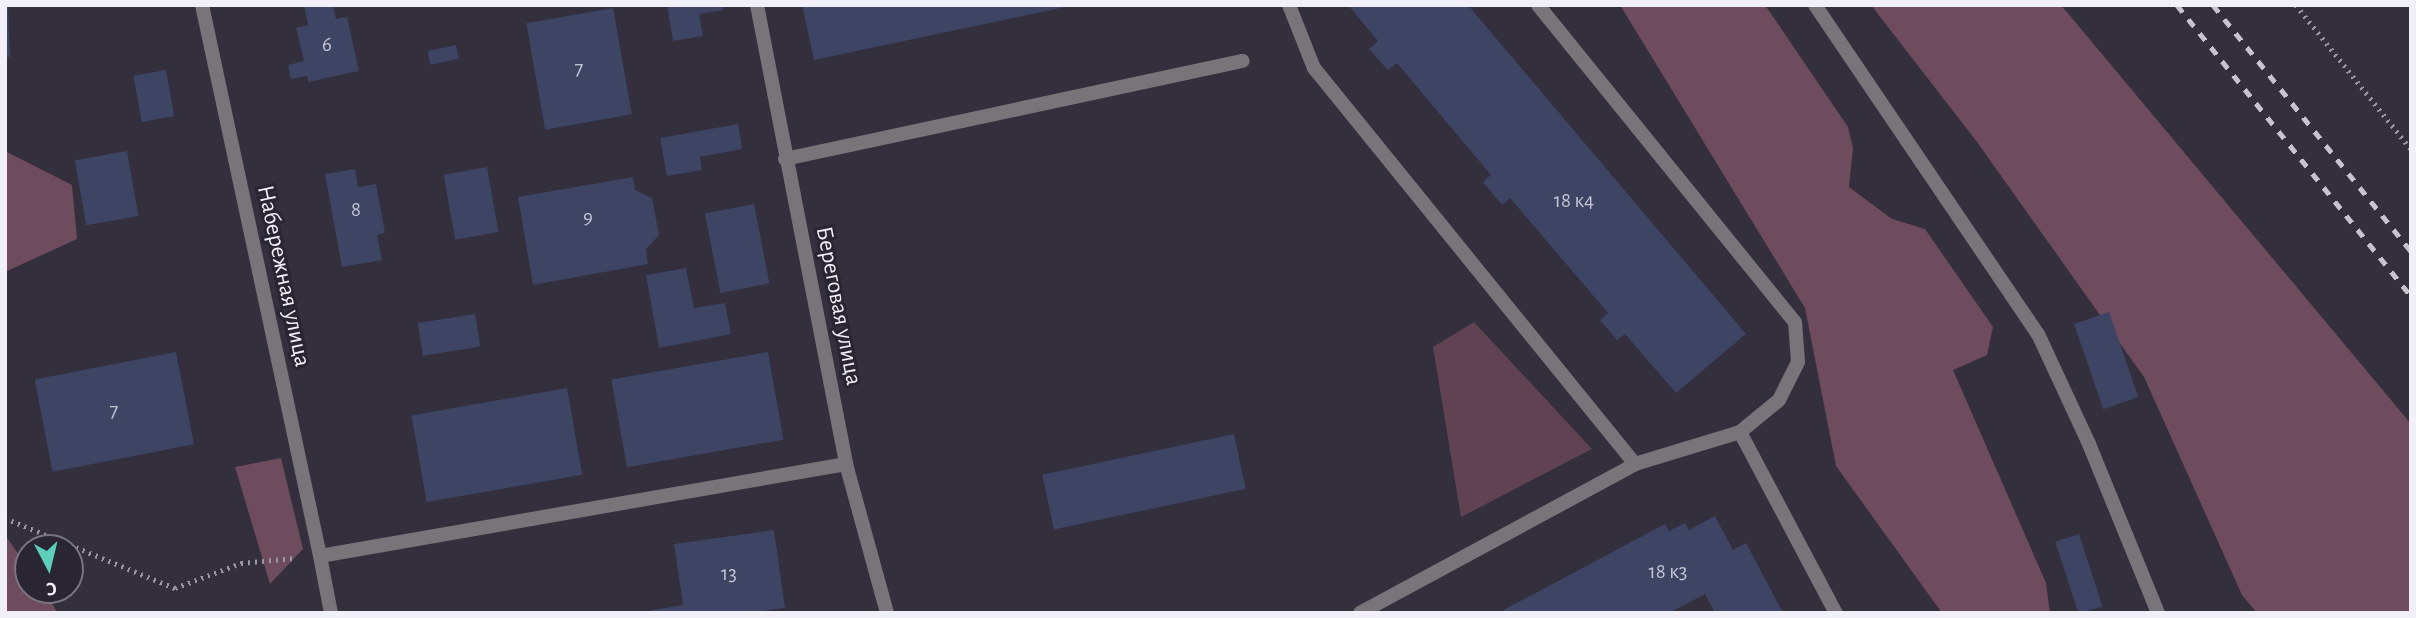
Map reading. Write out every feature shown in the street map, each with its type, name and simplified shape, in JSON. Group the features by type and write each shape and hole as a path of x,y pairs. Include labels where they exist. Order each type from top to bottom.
{"street":[{"name":"Набережная улица","path":"202,5 331,613"},
{"name":"Береговая улица","path":"757,5 846,464 887,613"},
{"path":"1289,5 1314,68 1635,464"},
{"path":"1360,613 1635,464 1740,432 1779,400 1798,362 1795,322 1538,5"},
{"path":"1815,5 2038,334 2090,444 2158,613"},
{"path":"785,159 1243,61"},
{"path":"1740,432 1836,613"},
{"path":"320,556 846,464"}],"path":[{"path":"2296,5 2411,149"},
{"path":"5,518 175,588 241,563 320,556"}],"shaded area":[{"path":"1620,5 1765,5 1848,127 1853,148 1849,187 1892,219 1925,229 1993,327 1987,355 1953,370 2046,583 2050,613 1942,613 1836,466 1805,308"},
{"path":"1871,5 2061,5 2411,424 2411,613 2257,613 2242,595 2144,377 1977,142"},
{"path":"5,151 72,185 77,239 5,272"},
{"path":"1474,322 1592,449 1461,517 1433,347"},
{"path":"281,458 303,549 270,584 235,467"},
{"path":"5,535 14,548 14,604 52,604 58,613 5,613"}],"building":[{"path":"5,5 8,5 10,57 5,57"},
{"path":"333,5 336,19 347,17 359,71 308,82 307,76 291,79 288,65 304,61 296,28 308,25 304,6"},
{"path":"667,5 723,5 723,10 699,14 703,36 673,41"},
{"path":"802,5 1070,5 1070,6 814,60"},
{"path":"1348,5 1468,5 1746,334 1676,393 1625,334 1617,340 1600,320 1608,313 1510,198 1502,205 1483,182 1491,175 1397,63 1388,70 1369,49 1378,41"},
{"path":"613,8 632,114 545,130 526,23"},
{"path":"456,45 459,59 431,65 428,51"},
{"path":"166,70 174,116 142,122 134,76"},
{"path":"738,124 742,149 700,157 702,170 667,176 660,138"},
{"path":"127,151 138,216 86,225 75,160"},
{"path":"487,167 498,232 455,240 444,175"},
{"path":"355,169 358,187 376,184 385,233 377,235 382,260 342,267 325,174"},
{"path":"633,177 635,190 652,198 659,235 646,249 648,264 533,285 518,197"},
{"path":"754,204 769,284 720,293 705,214"},
{"path":"686,268 694,308 725,303 731,334 659,348 646,275"},
{"path":"2109,312 2138,397 2103,409 2074,324"},
{"path":"475,314 480,347 423,356 418,323"},
{"path":"176,352 194,444 53,472 35,379"},
{"path":"768,352 783,440 627,467 611,380"},
{"path":"567,388 582,475 427,502 411,415"},
{"path":"1234,434 1246,489 1054,530 1042,475"},
{"path":"1715,516 1733,550 1746,543 1783,613 1715,613 1705,594 1669,613 1498,613 1665,524 1669,531 1685,523 1689,530"},
{"path":"774,530 785,608 748,613 636,613 683,605 674,544"},
{"path":"2079,534 2102,606 2078,613 2055,542"}],"railway":[{"path":"2177,5 2411,296"},
{"path":"2213,5 2411,251"}]}
